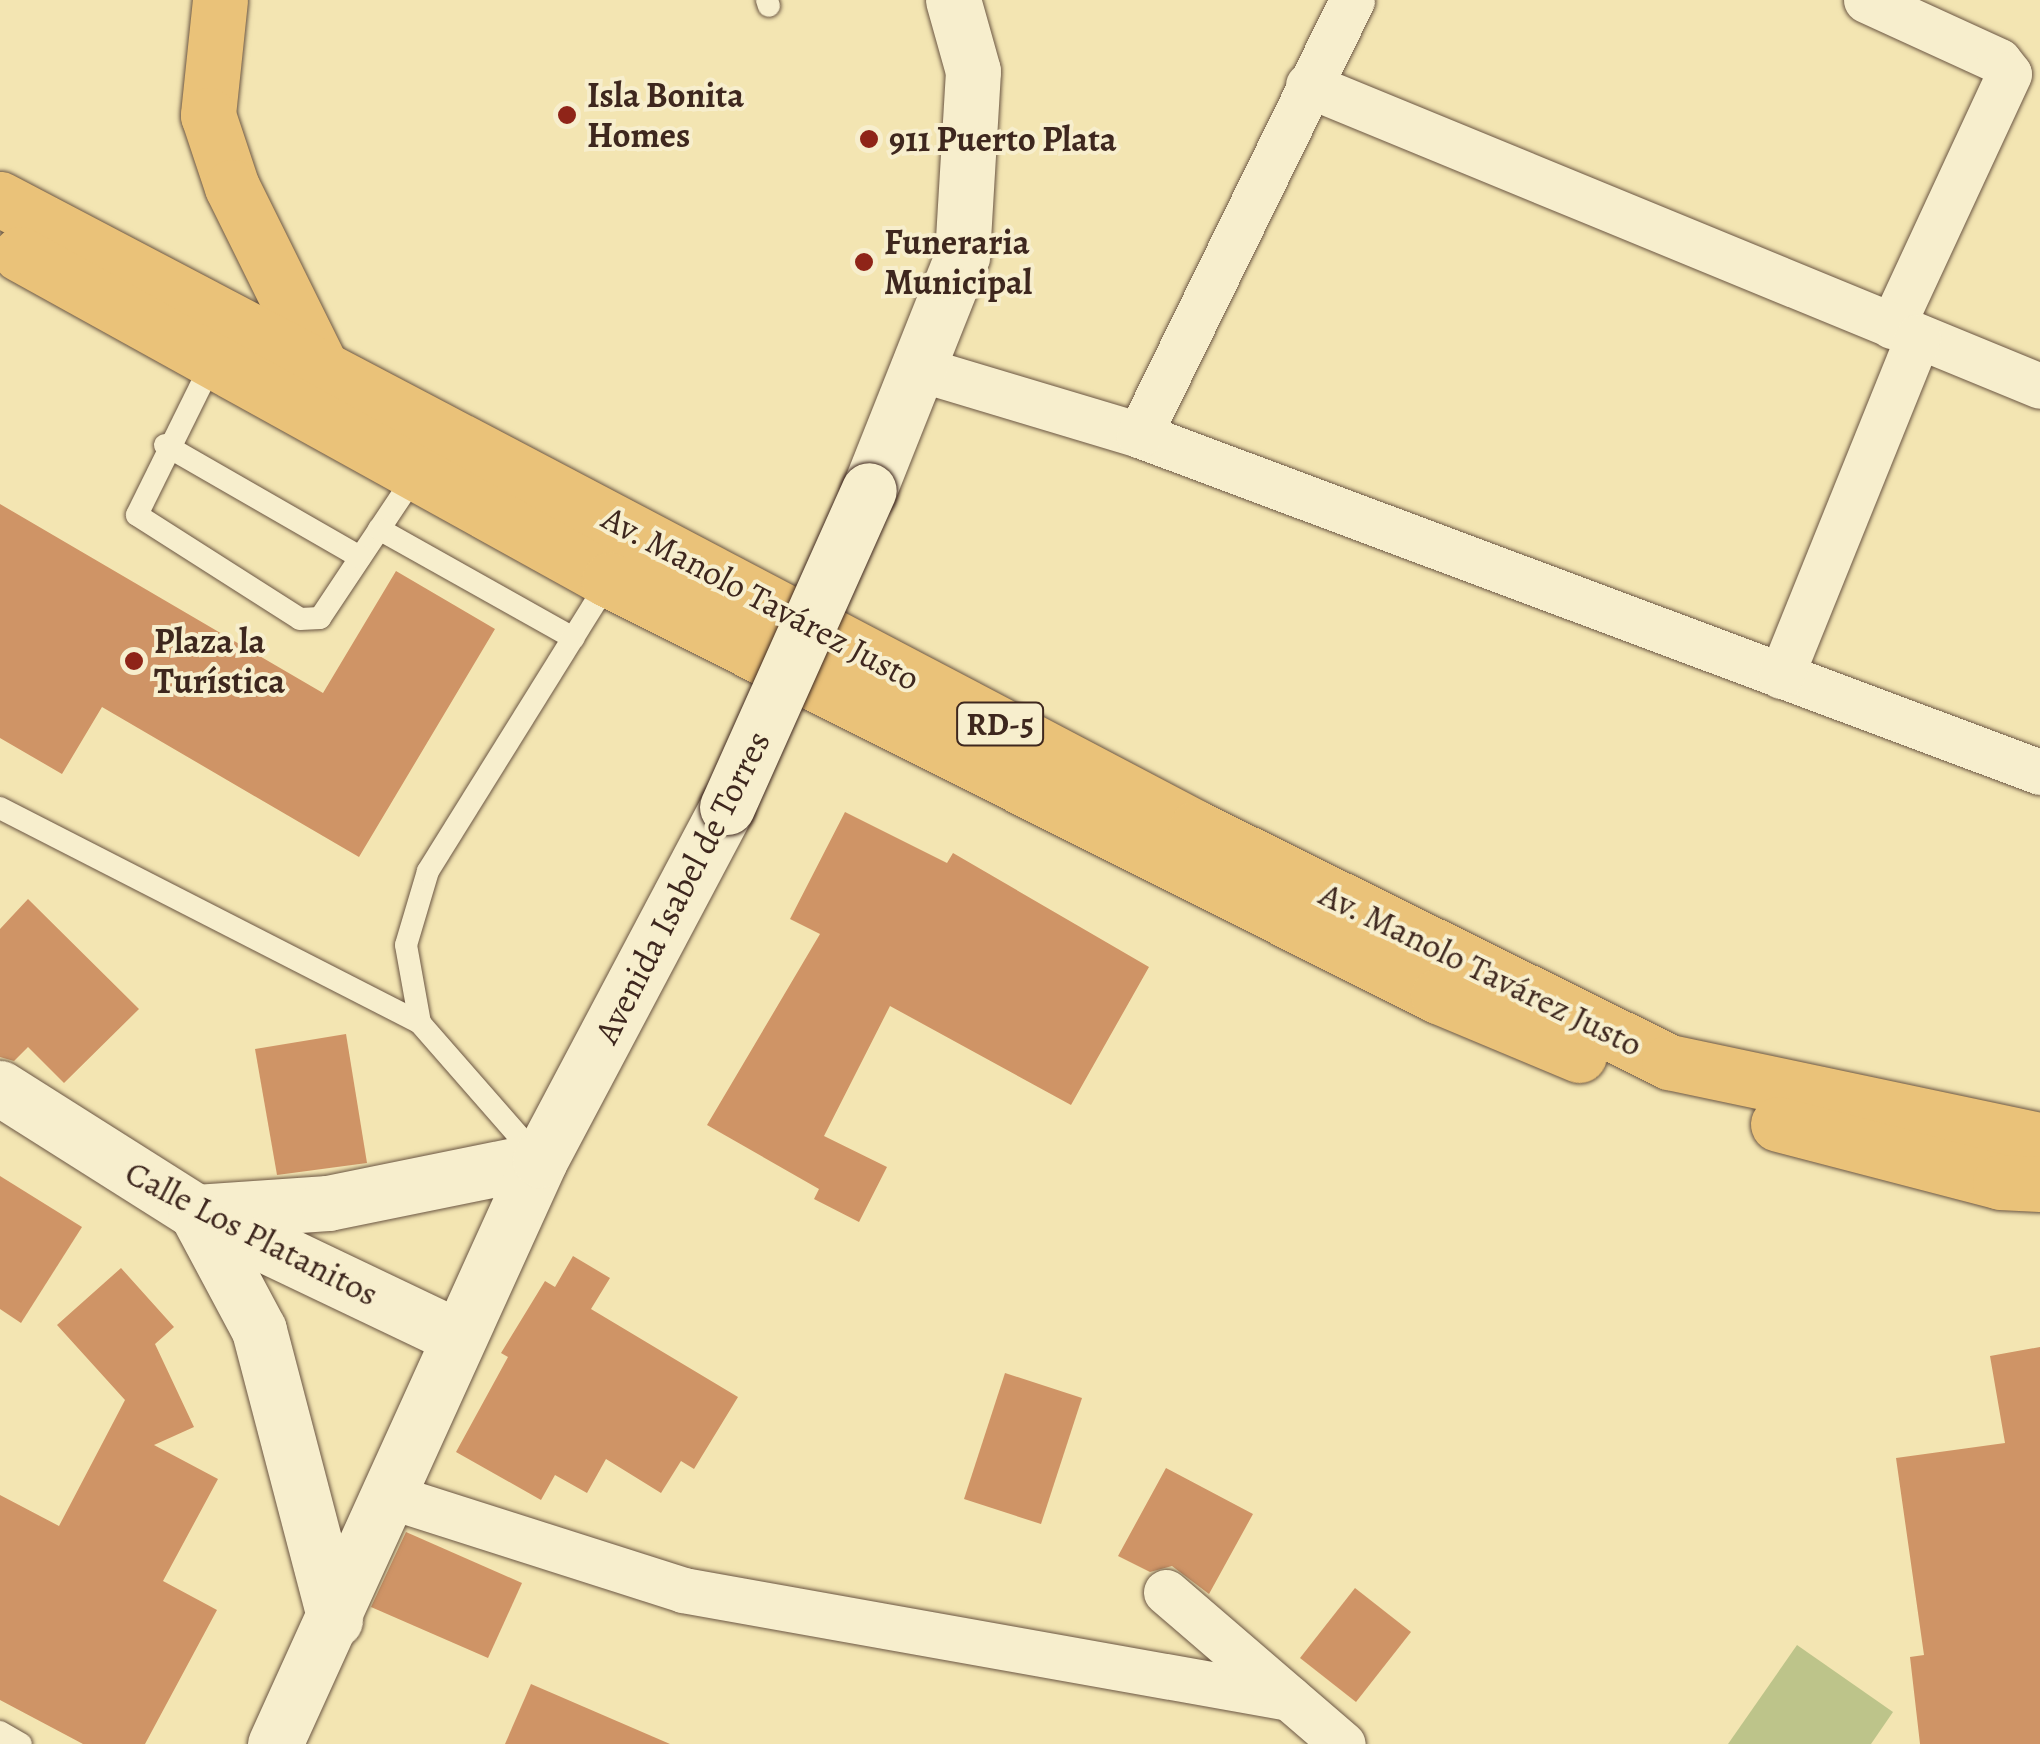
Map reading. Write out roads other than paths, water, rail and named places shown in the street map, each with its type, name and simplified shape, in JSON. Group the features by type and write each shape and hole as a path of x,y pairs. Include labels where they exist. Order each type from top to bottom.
{"main road":[{"path":"220,0 208,115 232,186 322,371"},
{"name":"Av. Manolo Tavárez Justo","path":"0,199 1196,828 1669,1062 2040,1140"},
{"name":"Av. Manolo Tavárez Justo","path":"14,261 609,580 1438,996 1684,1100 2000,1182 2040,1184"}],"street":[{"name":"Avenida Isabel de Torres","path":"275,1744 335,1620 540,1160 727,807 922,370 962,256 973,72 953,0"},
{"path":"1139,435 1352,0"},
{"path":"1781,676 1905,332 2009,74 1999,62 1866,0"},
{"path":"1308,86 2040,386"},
{"path":"922,370 1139,435 2040,772"},
{"name":"Calle Los Platanitos","path":"0,1088 196,1212 458,1338"},
{"path":"335,1620 259,1330 196,1212 328,1203 540,1160"},
{"path":"389,1496 682,1590 1288,1698"},
{"path":"1166,1592 1344,1744"}],"lane":[{"path":"211,365 135,505 143,524 300,619 320,618 414,477"},
{"path":"165,445 360,557"},
{"path":"379,529 573,638"},
{"path":"420,1023 406,945 428,870 609,580"},
{"path":"0,808 420,1023 540,1160"},
{"path":"0,1732 21,1744"}],"place":[{"name":"Isla Bonita Homes","path":"567,115"},
{"name":"911 Puerto Plata","path":"869,139"},
{"name":"Funeraria Municipal","path":"864,262"},
{"name":"Plaza la Turística","path":"134,661"}]}
